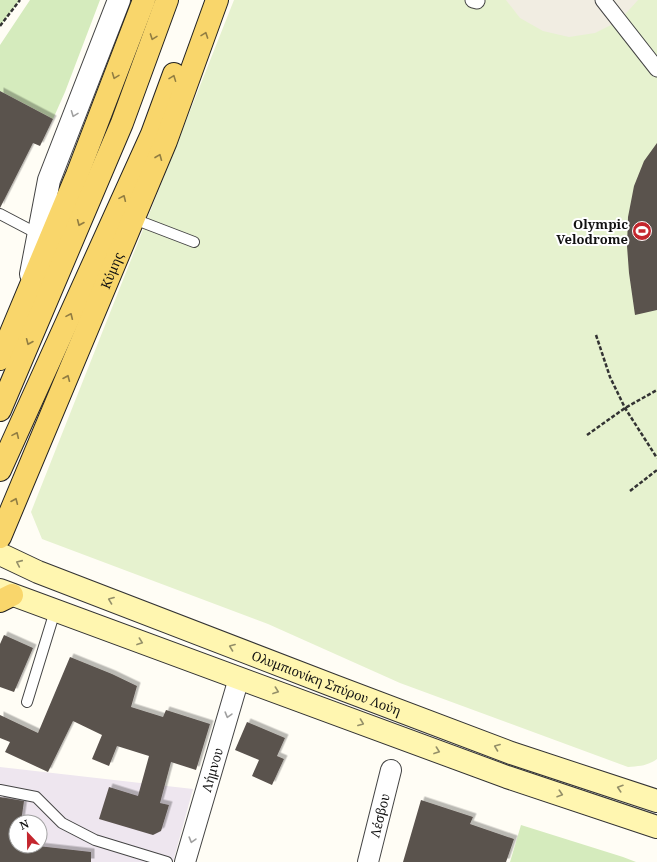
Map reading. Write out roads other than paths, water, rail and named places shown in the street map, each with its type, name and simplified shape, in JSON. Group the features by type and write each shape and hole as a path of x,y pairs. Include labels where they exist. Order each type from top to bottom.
{"main road":[{"path":"0,359 77,175 144,0"},
{"path":"0,410 122,123 167,0"},
{"name":"Κύμης","path":"0,470 152,134 202,0"},
{"name":"Κύμης","path":"0,538 166,141 217,0"},
{"name":"Ολυμπιονίκη Σπύρου Λούη","path":"0,554 38,572 334,686 511,752 657,801"},
{"name":"Ολυμπιονίκη Σπύρου Λούη","path":"4,595 55,611 507,776 657,827"}],"street":[{"path":"29,288 48,180 119,0"},
{"path":"603,0 657,69"},
{"name":"Λήμνου","path":"185,862 239,678"},
{"name":"Λέσβου","path":"368,862 391,770"}],"lane":[{"path":"0,214 38,234"},
{"path":"134,219 194,242"},
{"path":"27,702 55,611"},
{"path":"0,790 36,797 62,823 95,840 167,862"}],"place":[{"name":"Olympic Velodrome","path":"642,231"}]}
